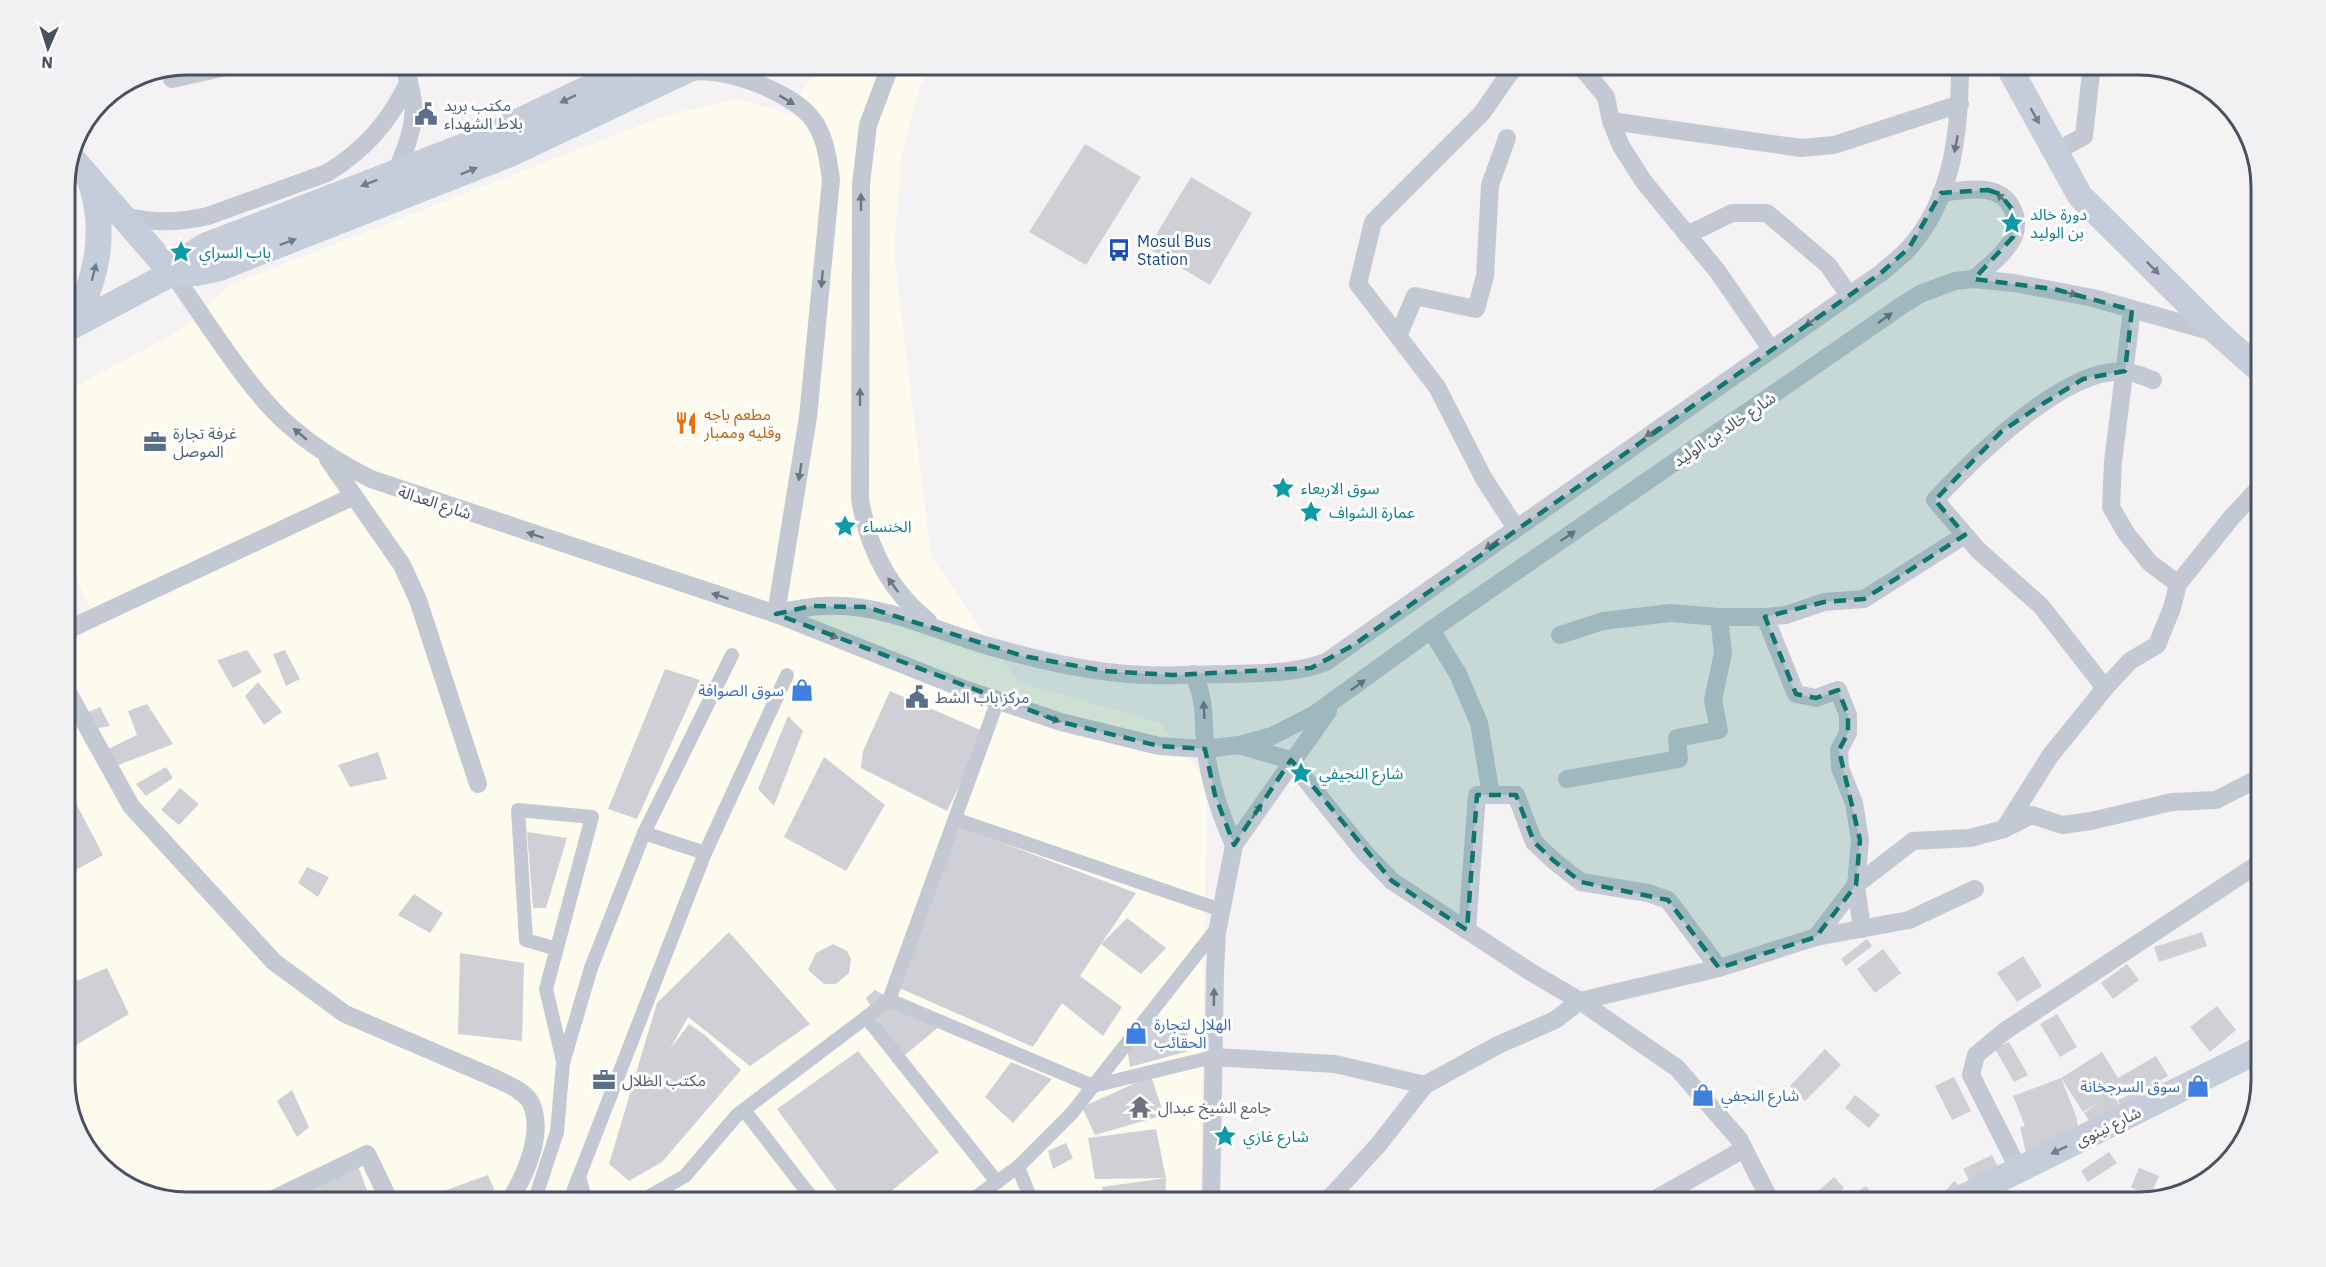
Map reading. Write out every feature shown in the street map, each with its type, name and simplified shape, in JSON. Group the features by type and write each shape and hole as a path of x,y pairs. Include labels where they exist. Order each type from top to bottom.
{"main road":[{"path":"75,324 172,273 187,257 205,246 396,173 526,120 617,75"},
{"path":"2013,75 2080,196 2219,334 2251,362"},
{"path":"78,165 172,273 196,273 220,268 447,180 572,126 673,76"},
{"path":"75,315 88,292 98,254 98,216 90,179"},
{"name":"شارع نينوى","path":"1976,1192 2251,1054"}],"street":[{"path":"172,79 190,75"},
{"path":"123,216 154,222 190,220 208,216 327,173 345,162 390,118 405,75"},
{"path":"396,173 415,120 415,107 407,75"},
{"path":"728,75 765,88 809,115 820,131 828,158 831,180 814,366 801,468 776,614 811,606 847,605 874,609 934,626 984,644 1064,665 1145,675 1287,672 1326,662 1881,273 1909,248 1941,193 1957,139 1960,75"},
{"path":"887,75 868,125 861,184 860,499 870,541 889,580 917,613 934,626"},
{"path":"1508,75 1482,113 1373,222 1358,284 1437,387 1484,479 1515,528"},
{"path":"1588,75 1606,97 1611,121 1621,146 1644,182 1718,272 1771,349"},
{"path":"2055,152 2084,136 2091,75"},
{"path":"1611,121 1801,148 1834,145 1960,104"},
{"path":"1398,336 1415,296 1476,309 1485,276 1490,185 1507,138"},
{"path":"1941,193 1988,190 2000,194 2009,202 2015,213 2016,225 2013,237 1974,279"},
{"path":"1687,235 1732,213 1767,213 1828,265 1849,295"},
{"name":"شارع العدالة","path":"172,273 265,400 290,425 324,453 355,471 396,489 776,614 964,689 1061,722 1159,746 1205,749 1239,745"},
{"name":"شارع خالد بن الوليد","path":"1239,745 1272,736 1315,714 1431,630 1904,304 1937,287 1974,279 2054,289 2219,334"},
{"path":"2132,309 2113,462 2110,507 2126,533 2150,563 2178,584"},
{"path":"2105,688 2041,606 1978,550 1935,500 2002,431 2083,379 2125,371 2154,380"},
{"path":"324,453 402,565 418,600 478,784"},
{"path":"75,626 354,496"},
{"path":"2004,829 2049,756 2105,688 2130,662 2157,645 2172,608 2178,584 2251,497"},
{"path":"1560,635 1603,621 1670,613 1719,617 1765,617 1786,615 1824,602 1864,599 1965,535"},
{"path":"1567,779 1679,759 1677,738 1719,730 1713,700 1723,653 1719,617"},
{"path":"1765,617 1796,694 1816,698 1838,690 1848,715 1848,733 1839,750 1840,768 1854,803 1860,840 1856,885 1862,929"},
{"path":"1431,630 1458,674 1479,723 1491,795"},
{"path":"538,1192 557,1132 563,1063 591,968 644,833 732,655"},
{"path":"1193,674 1203,695 1205,749 1215,795 1234,845"},
{"path":"573,1192 705,853 787,675"},
{"path":"1211,1192 1215,972 1220,917 1234,845 1290,760 1336,700"},
{"path":"75,705 131,806 274,962 345,1014 492,1077 514,1088 530,1102 535,1118 534,1137 523,1178 515,1192"},
{"path":"658,1192 685,1176 744,1110 889,1000 994,711"},
{"path":"1239,745 1290,760 1365,853 1392,882 1580,1001 1677,1068 1739,1139 1766,1192"},
{"path":"1816,937 1856,885 1913,841 1970,838 2004,829 2032,815 2062,825 2172,802 2216,800 2251,782"},
{"path":"1467,930 1477,795 1516,795 1534,842 1581,882 1648,893 1668,900 1719,968"},
{"path":"557,949 526,940 518,810 592,817 557,949 546,989 563,1063"},
{"path":"955,819 1220,917"},
{"path":"644,833 705,853"},
{"path":"2019,1170 1971,1075 1976,1055 2004,1031 2251,869"},
{"path":"1336,1192 1379,1144 1425,1085 1498,1045 1555,1020 1580,1001 1719,968 1816,937 1909,920 1975,889"},
{"path":"987,1192 1018,1167 1072,1113 1220,917"},
{"path":"889,1000 1093,1086 1213,1057 1335,1064 1425,1085"},
{"path":"866,1017 997,1182"},
{"path":"744,1110 807,1192"},
{"path":"1669,1192 1744,1149"},
{"path":"289,1192 367,1154 385,1192"},
{"path":"1018,1167 1028,1192"},
{"path":"579,1176 583,1192"}],"highlighted area":[{"path":"1988,190 2000,194 2015,213 2013,237 1974,279 2054,289 2132,310 2125,371 2083,379 2002,431 1935,500 1965,535 1864,599 1824,602 1765,617 1796,694 1816,698 1838,690 1848,715 1848,733 1839,750 1860,840 1856,885 1816,937 1719,968 1668,900 1581,882 1554,861 1534,842 1516,795 1477,795 1467,930 1392,881 1291,760 1234,845 1215,795 1205,749 1159,746 1061,722 776,614 811,606 866,607 1023,656 1104,671 1173,675 1311,668 1352,646 1881,273 1909,248 1941,193"}],"shaded area":[{"path":"813,75 927,75 919,87 901,158 894,254 931,556 1018,682 1160,723 1207,782 1200,1192 187,1192 151,1186 125,1173 103,1154 94,1142 81,1116 75,1088 75,637 99,626 75,576 75,387 179,331 230,285 667,115 738,99 789,114"}],"building":[{"path":"1085,144 1141,177 1086,265 1029,232"},
{"path":"1191,177 1252,213 1210,285 1148,248"},
{"path":"247,650 262,672 233,688 217,660"},
{"path":"285,650 300,679 286,686 273,654"},
{"path":"665,669 700,680 637,819 608,809"},
{"path":"258,682 282,712 264,725 245,696"},
{"path":"890,691 985,732 947,811 861,768 863,751"},
{"path":"147,704 173,744 116,766 108,749 137,735 128,711"},
{"path":"100,707 110,726 94,729 86,713"},
{"path":"788,716 803,731 774,806 758,789"},
{"path":"378,752 387,779 350,787 338,765"},
{"path":"824,757 885,805 846,871 784,837"},
{"path":"166,767 173,778 146,796 136,784"},
{"path":"180,788 199,804 179,825 161,810"},
{"path":"75,801 103,855 75,870"},
{"path":"955,825 1136,893 1080,976 1122,1007 1103,1036 1062,1003 1033,1047 895,986"},
{"path":"527,832 567,838 546,908 533,908"},
{"path":"307,867 329,877 318,897 298,883"},
{"path":"414,894 443,913 430,933 398,915"},
{"path":"1127,918 1166,948 1141,974 1101,944"},
{"path":"729,932 810,1024 750,1066 688,1017 670,1049 689,1024 706,1036 741,1070 662,1162 629,1181 609,1164 657,1003"},
{"path":"2202,932 2207,946 2159,962 2154,947"},
{"path":"1867,939 1872,946 1846,966 1841,959"},
{"path":"833,944 847,951 851,959 849,973 836,984 824,984 808,970 816,953"},
{"path":"1883,949 1901,973 1875,993 1857,969"},
{"path":"460,953 524,963 522,1041 458,1034"},
{"path":"2023,956 2042,986 2017,1002 1997,973"},
{"path":"2127,964 2139,980 2113,999 2101,983"},
{"path":"107,968 129,1014 76,1045 75,1042 75,982"},
{"path":"875,990 940,1026 899,1060 866,998"},
{"path":"2217,1006 2236,1030 2210,1052 2190,1027"},
{"path":"2057,1014 2077,1047 2060,1057 2040,1024"},
{"path":"1140,1020 1187,1030 1189,1051 1130,1067 1125,1035"},
{"path":"2009,1042 2028,1075 2014,1082 1995,1049"},
{"path":"1825,1049 1841,1065 1805,1101 1790,1086"},
{"path":"858,1051 939,1152 890,1192 838,1192 777,1109"},
{"path":"2102,1052 2118,1078 2156,1056 2168,1076 2161,1080 2171,1101 2100,1137 2084,1113 2099,1102 2083,1112 2061,1078","holes":["2124,1086 2129,1095 2118,1100 2120,1106 2112,1093"]},
{"path":"1011,1062 1052,1079 1013,1123 985,1097"},
{"path":"1151,1076 1164,1115 1095,1135 1082,1107"},
{"path":"1954,1077 1971,1111 1952,1120 1935,1086"},
{"path":"2061,1078 2076,1116 2082,1146 2027,1158 2020,1127 2025,1126 2013,1096"},
{"path":"292,1090 309,1127 297,1137 277,1101"},
{"path":"1855,1095 1880,1115 1869,1128 1845,1108"},
{"path":"1156,1129 1166,1178 1095,1179 1088,1138"},
{"path":"1066,1143 1073,1158 1053,1169 1048,1151"},
{"path":"2109,1152 2117,1163 2088,1182 2081,1171"},
{"path":"1992,1155 2007,1185 1993,1192 1975,1192 1963,1169"},
{"path":"357,1163 367,1192 294,1192"},
{"path":"2139,1168 2159,1176 2152,1191 2141,1192 2131,1187"},
{"path":"488,1175 494,1189 493,1192 441,1192"},
{"path":"1834,1177 1844,1188 1839,1192 1817,1192"},
{"path":"1166,1178 1165,1192 1103,1192 1102,1187"},
{"path":"1954,1181 1966,1192 1945,1192"},
{"path":"669,1182 676,1192 655,1192"},
{"path":"1866,1186 1870,1192 1857,1192"}],"place":[{"name":"مكتب بريد بلاط الشهداء","path":"426,114"},
{"name":"دورة خالد بن الوليد","path":"2012,223"},
{"name":"Mosul Bus Station","path":"1119,250"},
{"name":"باب السراي","path":"181,252"},
{"name":"مطعم باجه وقليه وممبار","path":"686,423"},
{"name":"غرفة تجارة الموصل","path":"155,442"},
{"name":"سوق الاربعاء","path":"1283,488"},
{"name":"عمارة الشواف","path":"1311,512"},
{"name":"الخنساء","path":"845,526"},
{"name":"سوق الصوافة","path":"802,690"},
{"name":"مركز باب الشط","path":"917,697"},
{"name":"شارع النجيفي","path":"1301,773"},
{"name":"الهلال لتجارة الحقائب","path":"1136,1033"},
{"name":"مكتب الظلال","path":"604,1080"},
{"name":"سوق السرجخانة","path":"2198,1086"},
{"name":"شارع النجفي","path":"1703,1095"},
{"name":"جامع الشيخ عبدال","path":"1140,1107"},
{"name":"شارع غازي","path":"1225,1136"}]}
